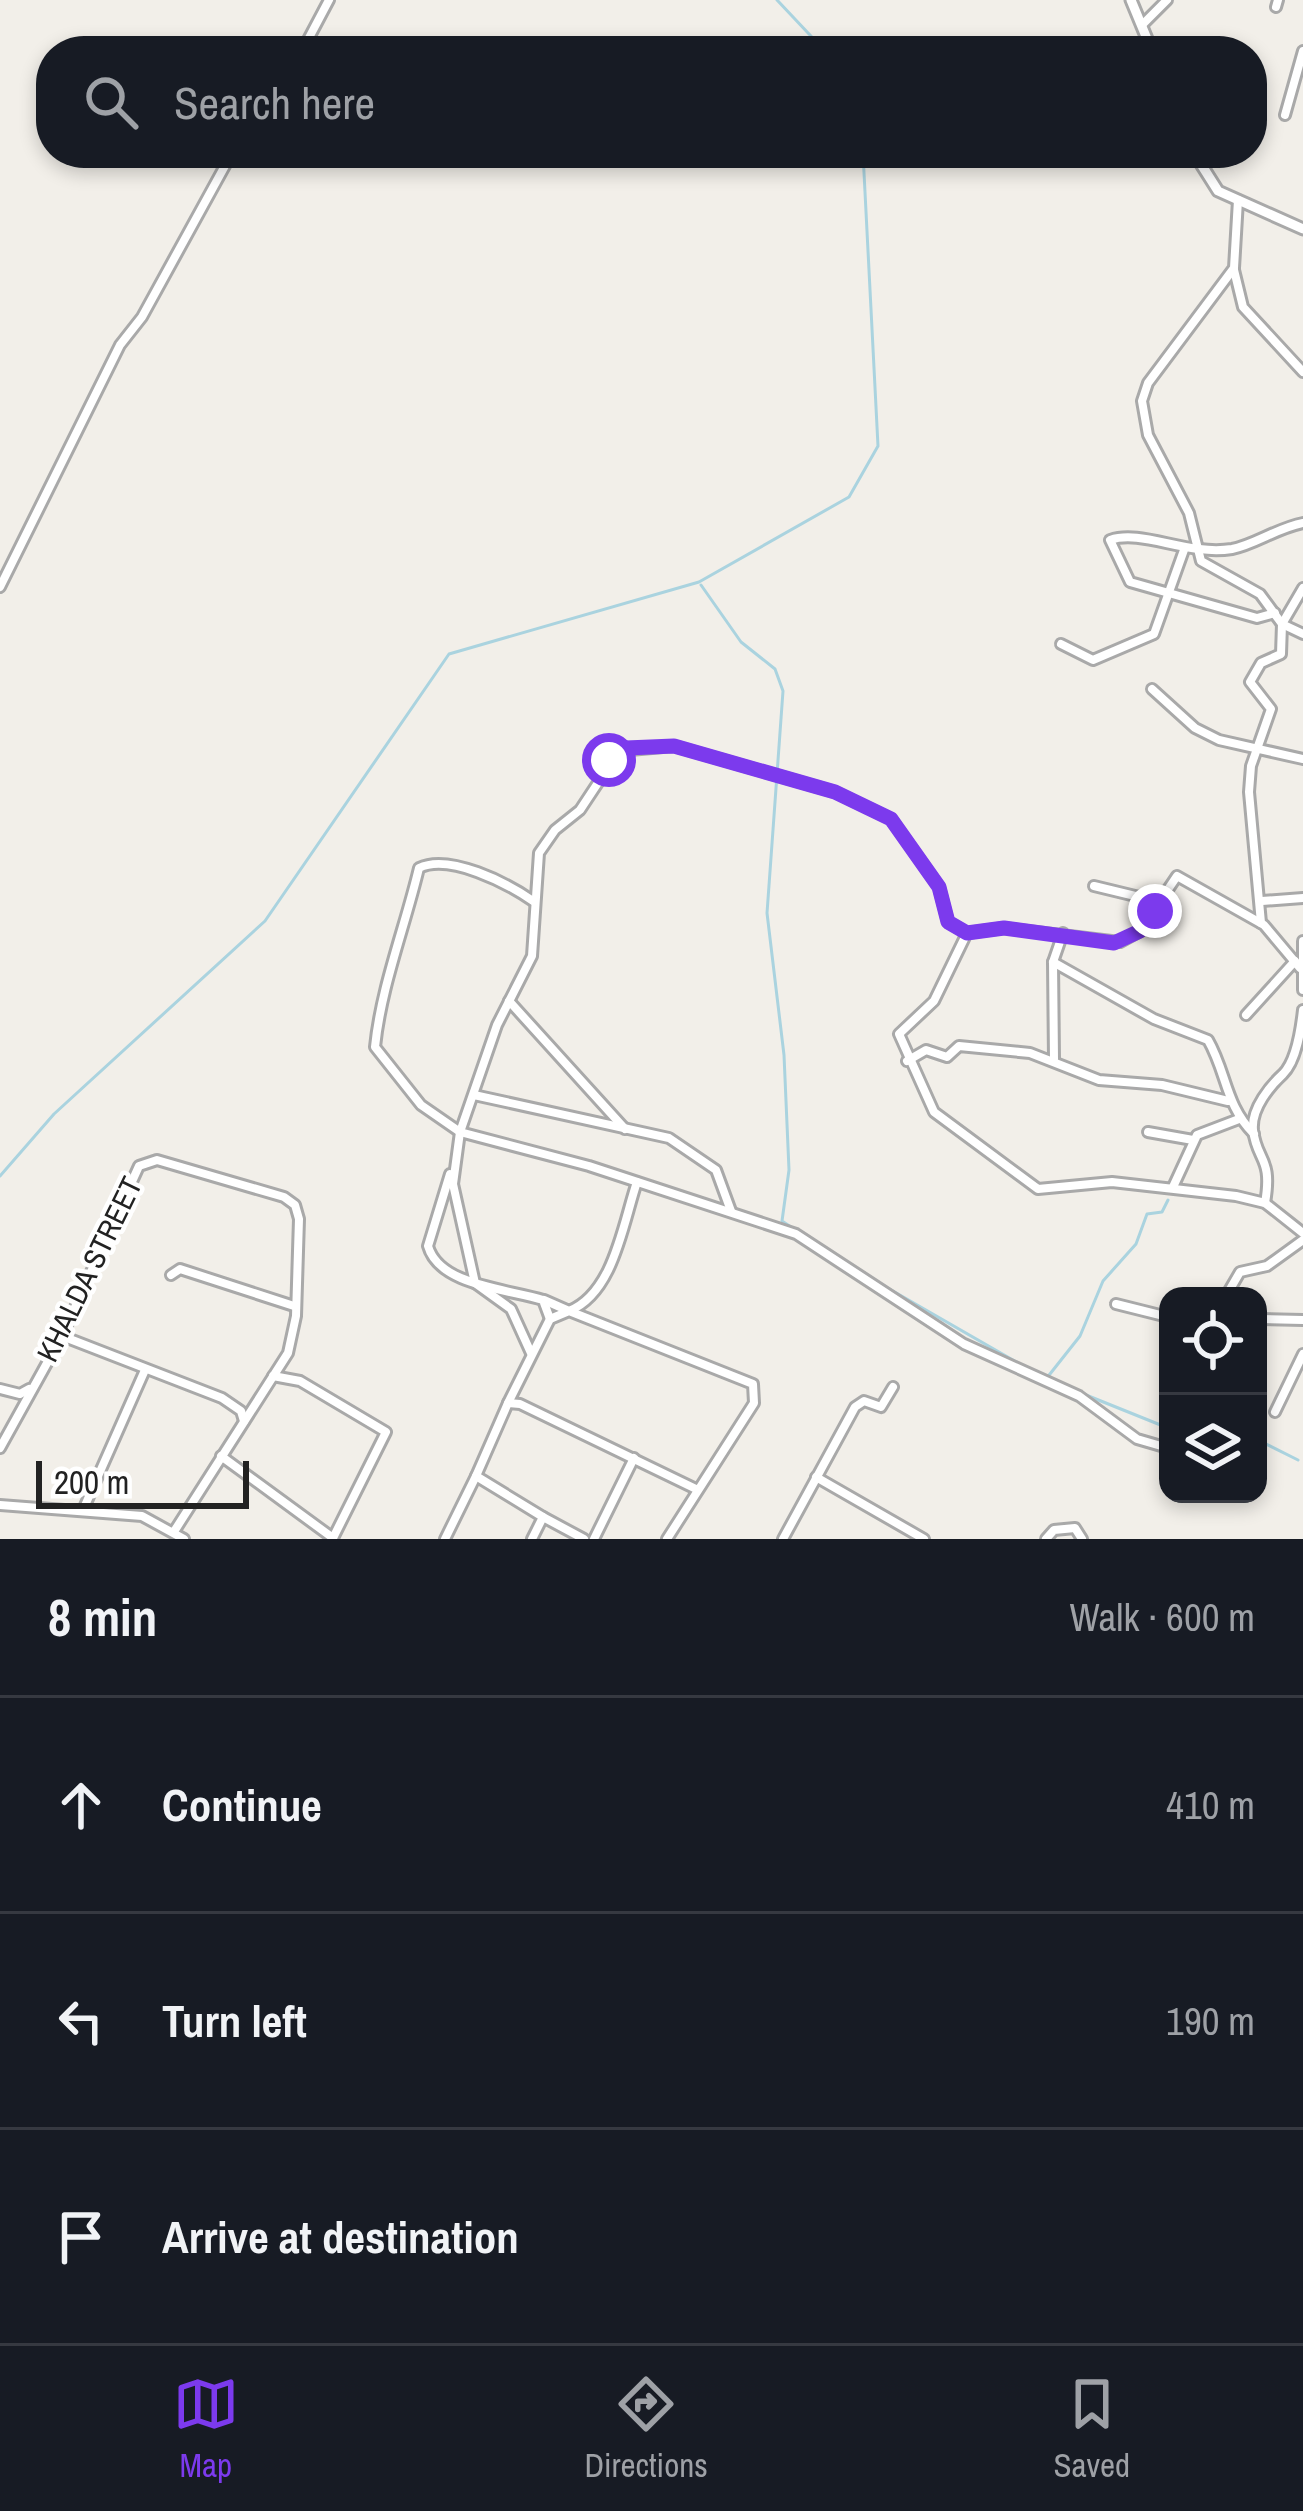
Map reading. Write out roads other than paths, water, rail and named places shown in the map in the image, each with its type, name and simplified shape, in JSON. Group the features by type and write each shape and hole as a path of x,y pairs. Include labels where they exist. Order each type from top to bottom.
{"street":[{"path":"310,36 329,0"},
{"path":"1131,0 1147,36"},
{"path":"1142,25 1167,0"},
{"path":"1285,115 1303,50"},
{"path":"0,587 120,345 138,325 224,168"},
{"path":"1202,168 1212,186 1303,229"},
{"path":"1238,200 1234,268 1243,307 1303,372"},
{"path":"1234,268 1148,383 1142,401 1148,435 1189,513 1206,566 1260,594 1282,624 1303,634"},
{"path":"1275,613 1257,618 1171,598 1128,581 1110,540 1128,534 1184,550 1236,548 1269,530 1303,523"},
{"path":"1061,644 1093,660 1150,636 1171,598 1184,550"},
{"path":"1261,922 1250,791 1271,709 1250,682 1261,663 1281,654 1282,624 1303,588"},
{"path":"1152,689 1195,728 1257,752 1303,759"},
{"path":"532,1353 511,1309 475,1282 435,1262 428,1246 460,1132 509,1001 532,956 539,853 555,830 580,810 609,760 626,748 664,744 835,792 891,819 939,887 948,922 967,933 992,928 1120,941 1140,931 1177,876 1261,922 1300,970"},
{"path":"533,901 473,872 427,864 419,868 411,912 379,1007 375,1047 421,1105 460,1132 796,1234 964,1344 1078,1396 1137,1439 1159,1445"},
{"path":"1094,886 1160,902"},
{"path":"1262,902 1303,898"},
{"path":"967,933 932,1004 901,1031 907,1061 934,1112 1002,1157 1032,1186 1172,1187 1264,1203 1303,1236 1267,1266 1240,1272 1231,1287"},
{"path":"1054,1059 1053,962 1063,933"},
{"path":"1303,941 1303,989"},
{"path":"1053,962 1154,1018 1205,1038 1222,1065 1228,1101 1254,1134 1269,1170 1264,1203"},
{"path":"1246,1016 1300,970"},
{"path":"509,1001 628,1131"},
{"path":"1254,1134 1269,1082 1283,1074 1300,1044 1303,1010"},
{"path":"907,1061 926,1051 947,1057 959,1046 1054,1059 1099,1080 1162,1085 1228,1101"},
{"path":"474,1095 669,1138 716,1170 730,1211"},
{"path":"1148,1132 1193,1140 1239,1120"},
{"path":"1172,1187 1193,1140"},
{"name":"KHALDA STREET","path":"0,1448 62,1336 134,1172 151,1160 278,1195 295,1205 299,1219 294,1306"},
{"path":"454,1161 454,1190 475,1282"},
{"path":"445,1539 550,1319 586,1303 602,1282 637,1182"},
{"path":"171,1275 180,1270 294,1306 293,1337 273,1376 175,1530"},
{"path":"475,1282 543,1300 753,1384 754,1402 668,1539"},
{"path":"543,1300 550,1319"},
{"path":"1116,1304 1159,1315"},
{"path":"1267,1319 1303,1321"},
{"path":"62,1336 222,1398 241,1411 244,1421"},
{"path":"1275,1412 1303,1354"},
{"path":"83,1510 145,1370"},
{"path":"221,1456 334,1539 386,1432 290,1376 273,1376"},
{"path":"0,1389 20,1394 30,1388"},
{"path":"783,1539 858,1404 880,1407 893,1388"},
{"path":"508,1403 696,1489"},
{"path":"594,1539 634,1457"},
{"path":"476,1476 584,1539"},
{"path":"816,1477 924,1539"},
{"path":"0,1505 142,1516 184,1539"},
{"path":"532,1539 543,1517"},
{"path":"1046,1539 1054,1530 1075,1528 1082,1539"}],"waterway":[{"path":"777,0 811,36"},
{"path":"0,1176 54,1114 265,921 449,654 699,582 849,497 878,446 864,168"},
{"path":"701,585 741,642 775,669 783,691 767,913 784,1055 789,1170 782,1221 797,1231"},
{"path":"1046,1379 1080,1336 1103,1281 1136,1244 1147,1214 1162,1212 1168,1200"},
{"path":"865,1275 1039,1375"},
{"path":"1081,1393 1159,1424"},
{"path":"1267,1444 1298,1460"}]}
